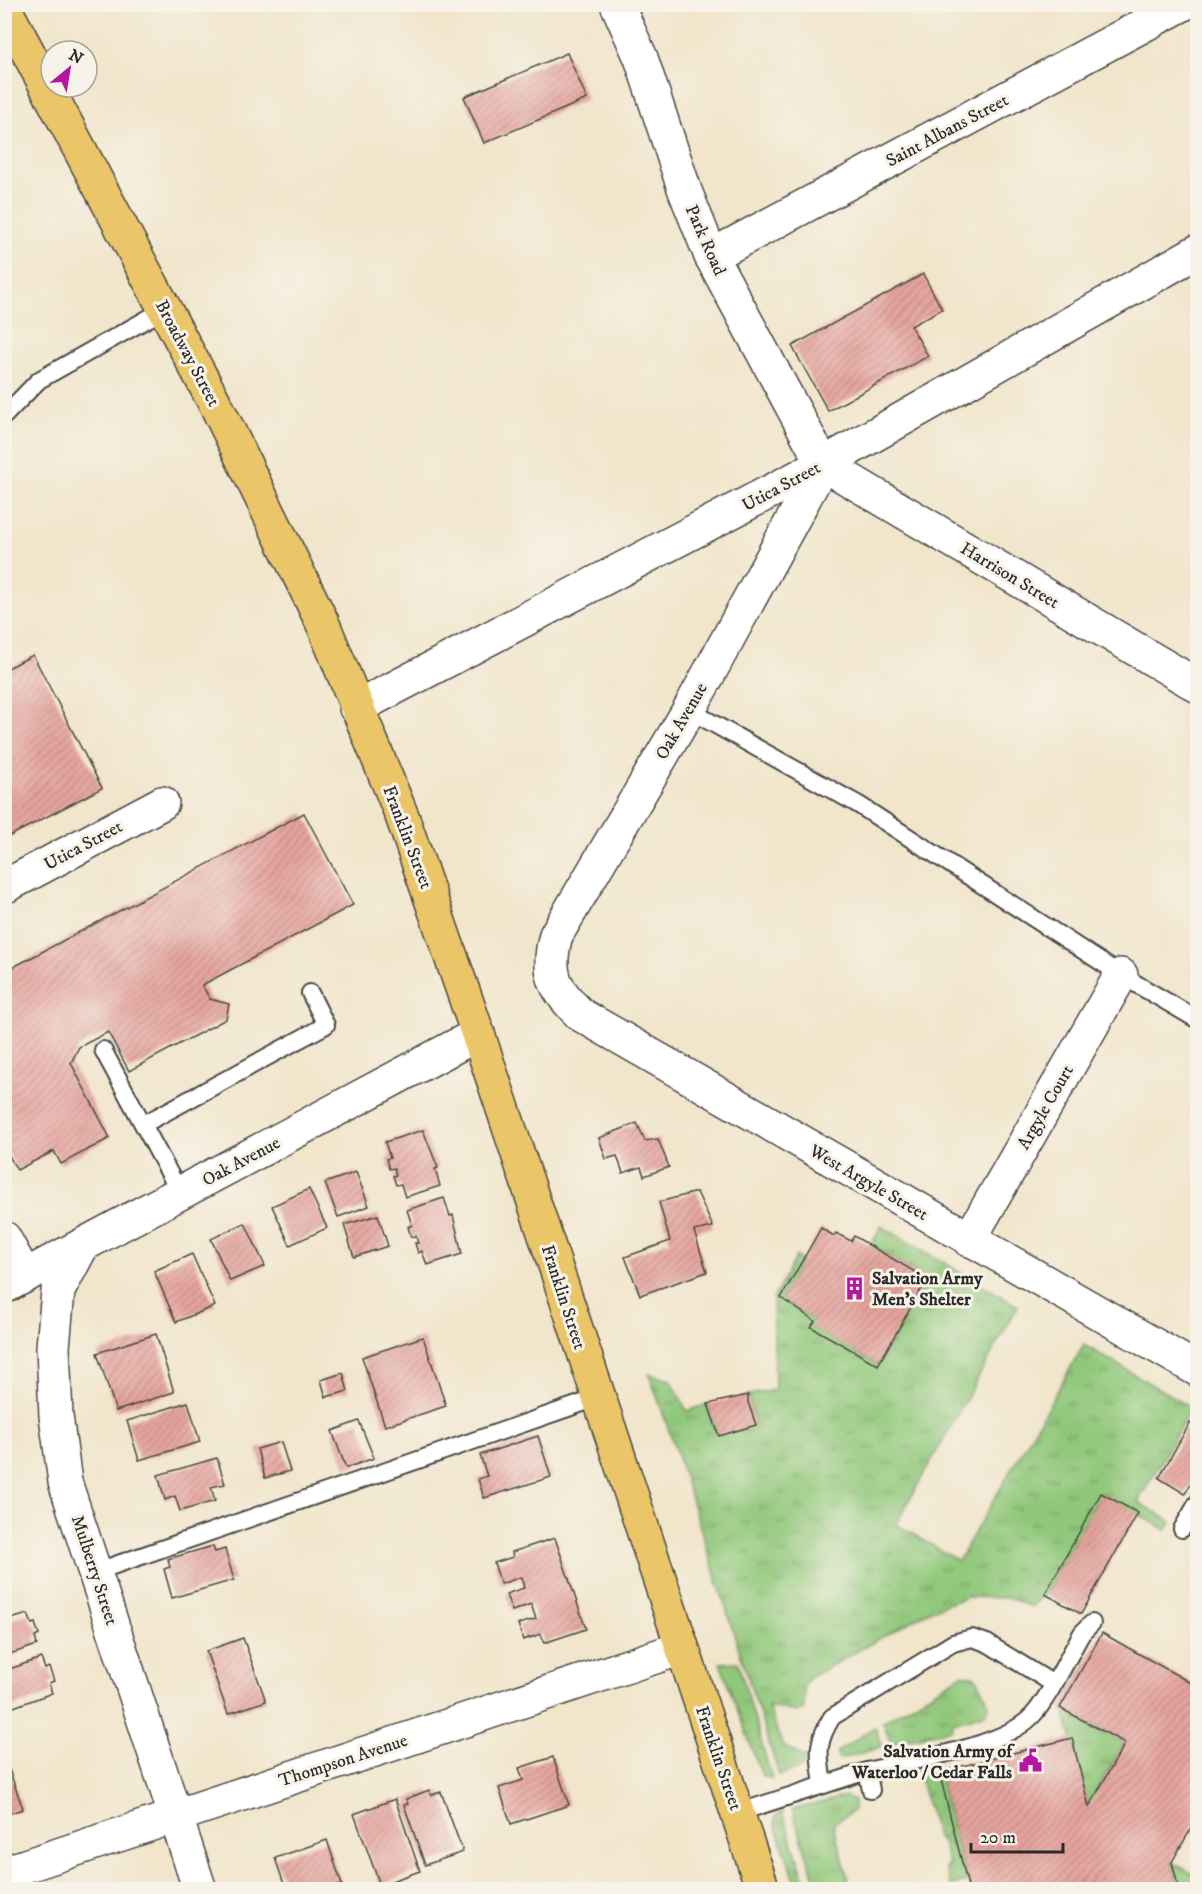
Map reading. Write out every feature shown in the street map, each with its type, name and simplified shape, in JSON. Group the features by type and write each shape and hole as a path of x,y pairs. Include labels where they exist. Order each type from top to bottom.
{"main road":[{"name":"Broadway Street","path":"4,7 218,409 323,624 356,708"},
{"name":"Franklin Street","path":"356,708 402,816 478,1034 597,1398 763,1890"}],"street":[{"name":"Park Road","path":"617,4 641,58 685,191 711,256 823,464"},
{"name":"Saint Albans Street","path":"711,256 1183,4"},
{"name":"Utica Street","path":"356,708 823,464 1197,251"},
{"name":"Harrison Street","path":"823,464 1197,686"},
{"name":"Oak Avenue","path":"553,979 550,957 556,935 689,710 823,464"},
{"name":"Utica Street","path":"4,887 162,803"},
{"name":"Argyle Court","path":"969,1240 1120,975"},
{"name":"West Argyle Street","path":"553,979 565,1000 581,1015 1197,1370"},
{"name":"Oak Avenue","path":"15,1281 478,1034"},
{"path":"4,1238 15,1281"},
{"name":"Mulberry Street","path":"82,1246 58,1292 54,1347 56,1416 65,1482 200,1890"},
{"name":"Thompson Avenue","path":"4,1873 682,1648"}],"lane":[{"path":"4,416 39,380 165,309"},
{"path":"689,710 859,805 1120,975 1197,1020"},
{"path":"144,1124 326,1025 310,993"},
{"path":"103,1050 180,1193"},
{"path":"95,1572 597,1398"},
{"path":"1182,1528 1197,1502"},
{"path":"737,1813 867,1771 976,1745 1017,1729 1033,1716 1082,1633 1092,1623"},
{"path":"824,1785 819,1754 820,1736 832,1717 953,1643 972,1638 987,1643 1052,1683"},
{"path":"867,1771 870,1790"}],"green space":[{"path":"881,1226 1018,1306 896,1524 958,1561 1084,1345 1197,1411 1197,1425 1186,1418 1138,1502 1172,1522 1166,1530 1101,1493 1045,1594 1031,1607 1009,1598 967,1597 931,1610 809,1678 804,1685 804,1709 797,1712 768,1706 783,1746 807,1758 802,1768 779,1775 672,1439 649,1374 671,1380 687,1411 708,1404 719,1435 756,1425 748,1395 775,1390 773,1299 796,1256 802,1262 781,1298 815,1321 812,1327 878,1365 927,1279 871,1246"},
{"path":"738,1662 772,1779 762,1776 720,1663"},
{"path":"962,1674 976,1677 987,1699 987,1713 953,1723 952,1729 891,1744 883,1722"},
{"path":"1064,1710 1125,1743 1088,1804"},
{"path":"875,1727 882,1747 842,1759 838,1758 837,1752"},
{"path":"936,1764 967,1882 951,1886 945,1868 949,1866 941,1840 938,1840 917,1769"},
{"path":"847,1796 854,1801 854,1810 833,1824 851,1889 818,1889 792,1810"},
{"path":"782,1811 808,1889 798,1889 775,1823 775,1817"},
{"path":"1172,1862 1197,1876 1197,1889 1179,1889"}],"building":[{"path":"567,53 587,99 484,143 464,97"},
{"path":"923,274 942,309 911,326 928,356 828,411 792,346"},
{"path":"33,655 102,788 4,839 4,670"},
{"path":"304,813 353,905 202,985 210,999 229,1004 226,1019 129,1071 108,1032 79,1047 71,1063 110,1138 61,1164 54,1151 17,1170 4,1147 4,972"},
{"path":"637,1123 645,1141 658,1139 669,1167 644,1176 641,1167 623,1173 617,1156 606,1159 599,1138"},
{"path":"423,1130 438,1168 435,1169 440,1186 405,1197 401,1184 396,1185 393,1176 396,1175 394,1168 389,1169 386,1159 390,1158 385,1142"},
{"path":"356,1172 369,1206 338,1217 325,1183"},
{"path":"309,1189 327,1228 290,1245 272,1206"},
{"path":"697,1192 713,1227 694,1231 707,1272 640,1295 625,1257 670,1241 659,1202"},
{"path":"444,1198 450,1216 453,1215 462,1254 427,1265 422,1251 418,1253 415,1243 418,1243 416,1236 411,1237 408,1227 412,1225 407,1210"},
{"path":"378,1215 388,1246 354,1257 344,1225"},
{"path":"245,1223 265,1266 230,1281 211,1239"},
{"name":"Salvation Army Men's Shelter","path":"821,1228 834,1236 836,1233 851,1241 854,1236 927,1279 878,1365 811,1327 815,1321 781,1298"},
{"path":"192,1254 215,1306 176,1322 154,1271"},
{"path":"156,1334 174,1392 116,1411 97,1353"},
{"path":"423,1337 446,1406 385,1426 362,1357"},
{"path":"343,1373 348,1391 326,1397 321,1380"},
{"path":"748,1395 748,1402 756,1425 719,1436 708,1404"},
{"path":"188,1402 200,1442 139,1460 127,1421"},
{"path":"359,1421 374,1458 346,1468 332,1431"},
{"path":"1190,1423 1198,1427 1198,1470 1185,1494 1159,1478"},
{"path":"538,1436 551,1477 484,1498 478,1479 487,1476 480,1455"},
{"path":"281,1442 290,1471 265,1478 257,1449"},
{"path":"217,1458 225,1484 211,1487 215,1501 180,1511 175,1496 165,1500 158,1475"},
{"path":"1101,1493 1138,1513 1081,1614 1045,1594"},
{"path":"555,1538 586,1629 544,1643 541,1634 523,1640 518,1624 536,1619 531,1604 512,1611 506,1594 524,1588 521,1577 501,1584 494,1563 513,1557 512,1552"},
{"path":"213,1546 215,1552 225,1549 234,1580 172,1598 164,1569 170,1567 168,1559"},
{"path":"28,1614 32,1624 35,1623 39,1635 35,1637 37,1645 4,1656 4,1621"},
{"name":"Salvation Army of Waterloo / Cedar Falls","path":"1102,1633 1198,1687 1198,1816 1172,1862 1179,1890 969,1890 939,1772 1072,1738 1089,1807 1125,1743 1060,1708"},
{"path":"243,1638 266,1701 228,1714 206,1651"},
{"path":"41,1658 45,1669 49,1667 54,1681 49,1683 52,1693 11,1708 4,1690 4,1671"},
{"path":"4,1755 23,1809 4,1815"},
{"path":"553,1757 569,1805 511,1824 499,1788 523,1780 519,1768"},
{"path":"429,1790 431,1795 441,1792 463,1852 425,1865 404,1805 408,1804 406,1799"},
{"path":"395,1799 420,1871 380,1885 354,1814"},
{"path":"327,1840 342,1885 328,1890 286,1890 275,1858"}],"place":[{"name":"Salvation Army Men's Shelter","path":"854,1288"},
{"name":"Salvation Army of Waterloo / Cedar Falls","path":"1030,1761"}]}
